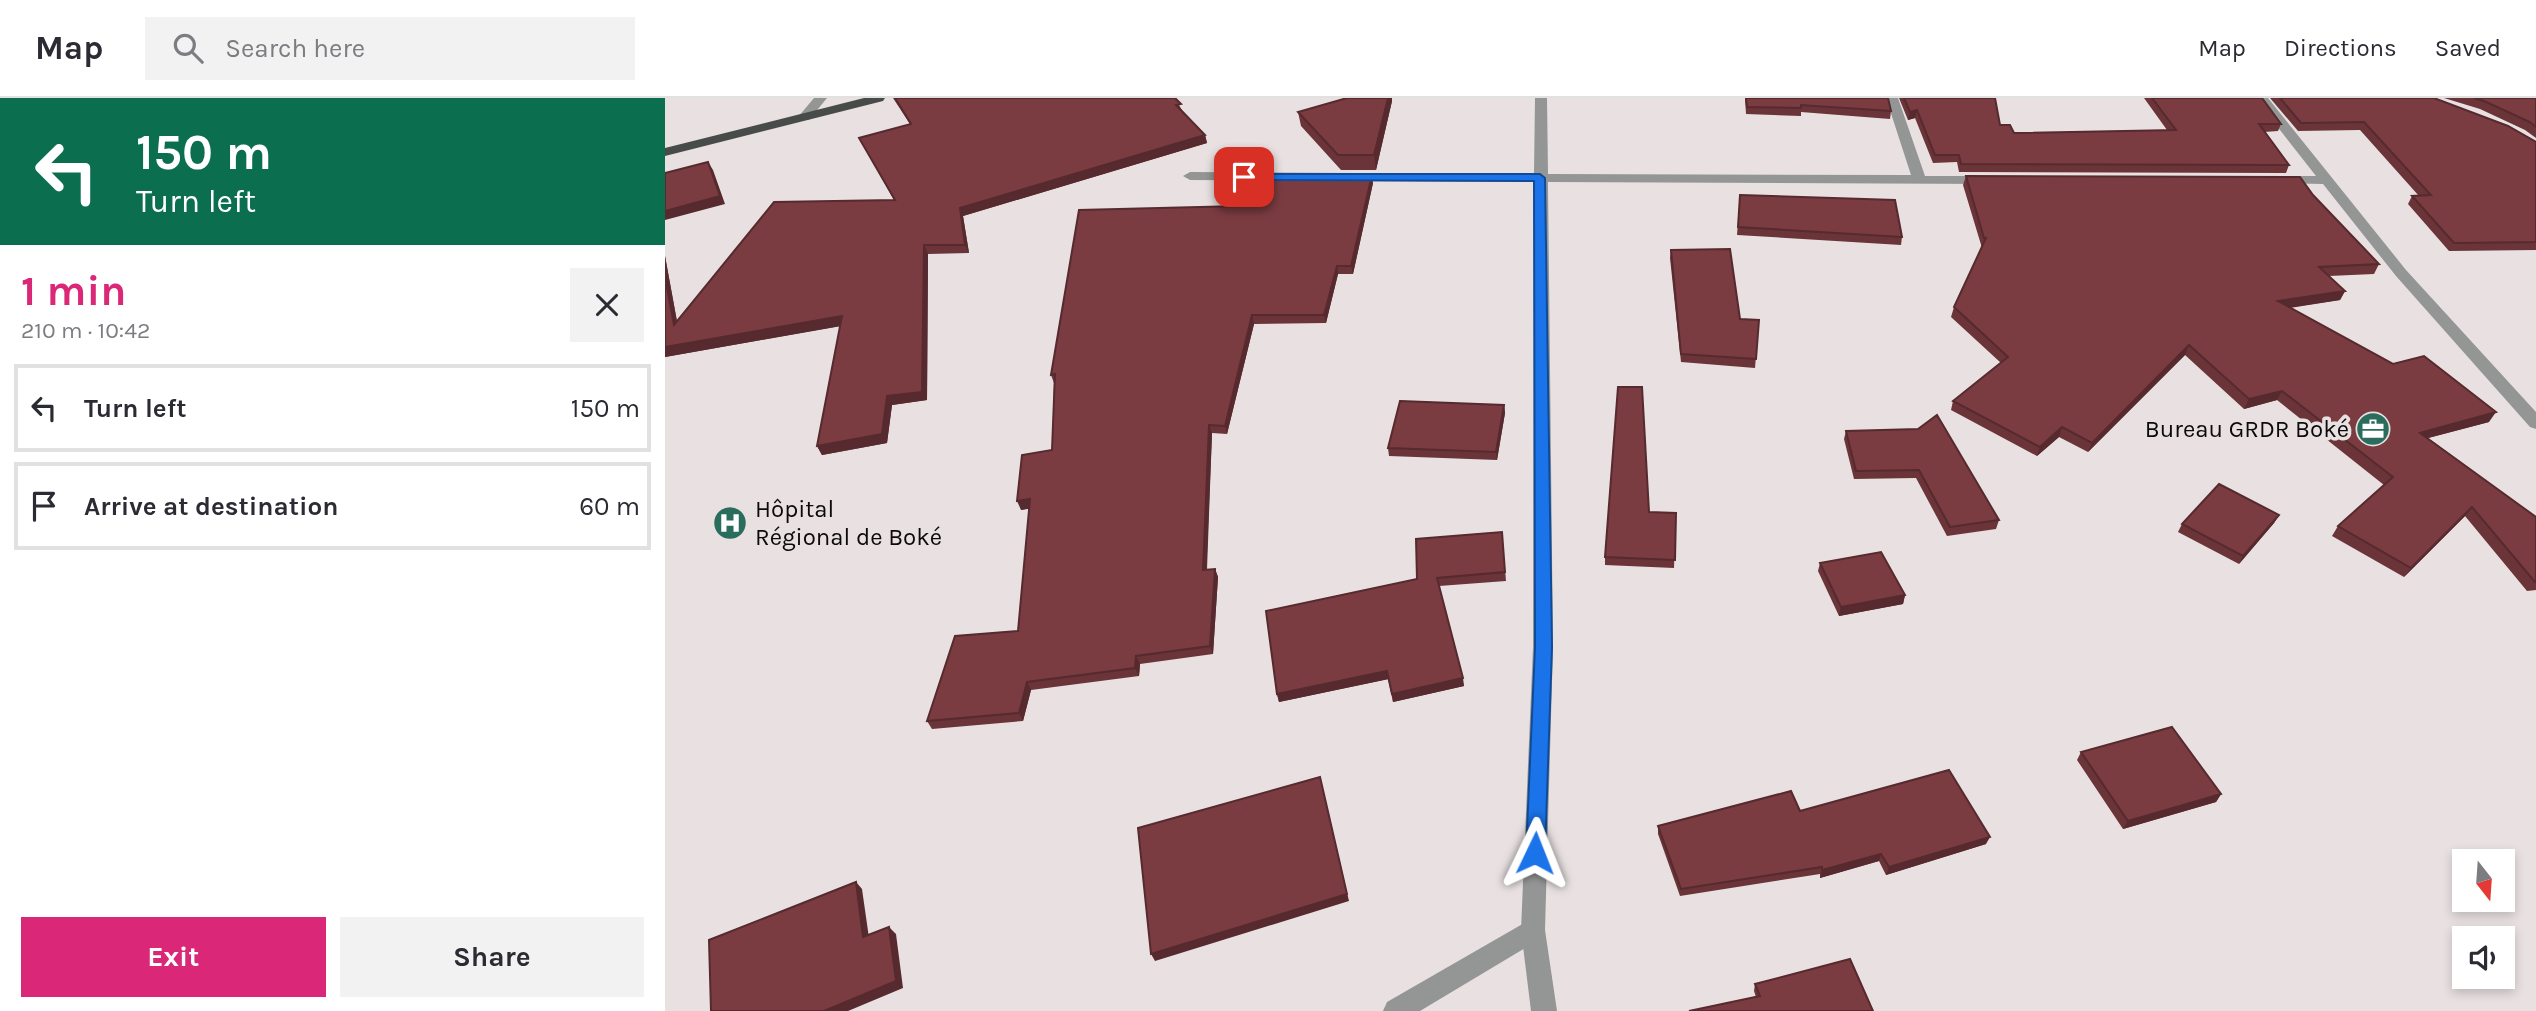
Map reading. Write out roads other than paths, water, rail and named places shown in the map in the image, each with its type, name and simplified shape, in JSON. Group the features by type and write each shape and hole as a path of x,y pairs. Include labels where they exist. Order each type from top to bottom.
{"highway":[{"path":"665,152 879,98"}],"street":[{"path":"804,117 821,98"},
{"path":"1541,98 1543,647 1532,930 1544,1011"},
{"path":"1892,98 1919,180"},
{"path":"2261,98 2401,273 2536,423"},
{"path":"1190,176 2000,180"},
{"path":"2258,180 2326,180"},
{"path":"1396,1011 1532,930"}],"place":[{"name":"Bureau GRDR Boké","path":"2373,429"},
{"name":"Hôpital Régional de Boké","path":"730,523"}]}
